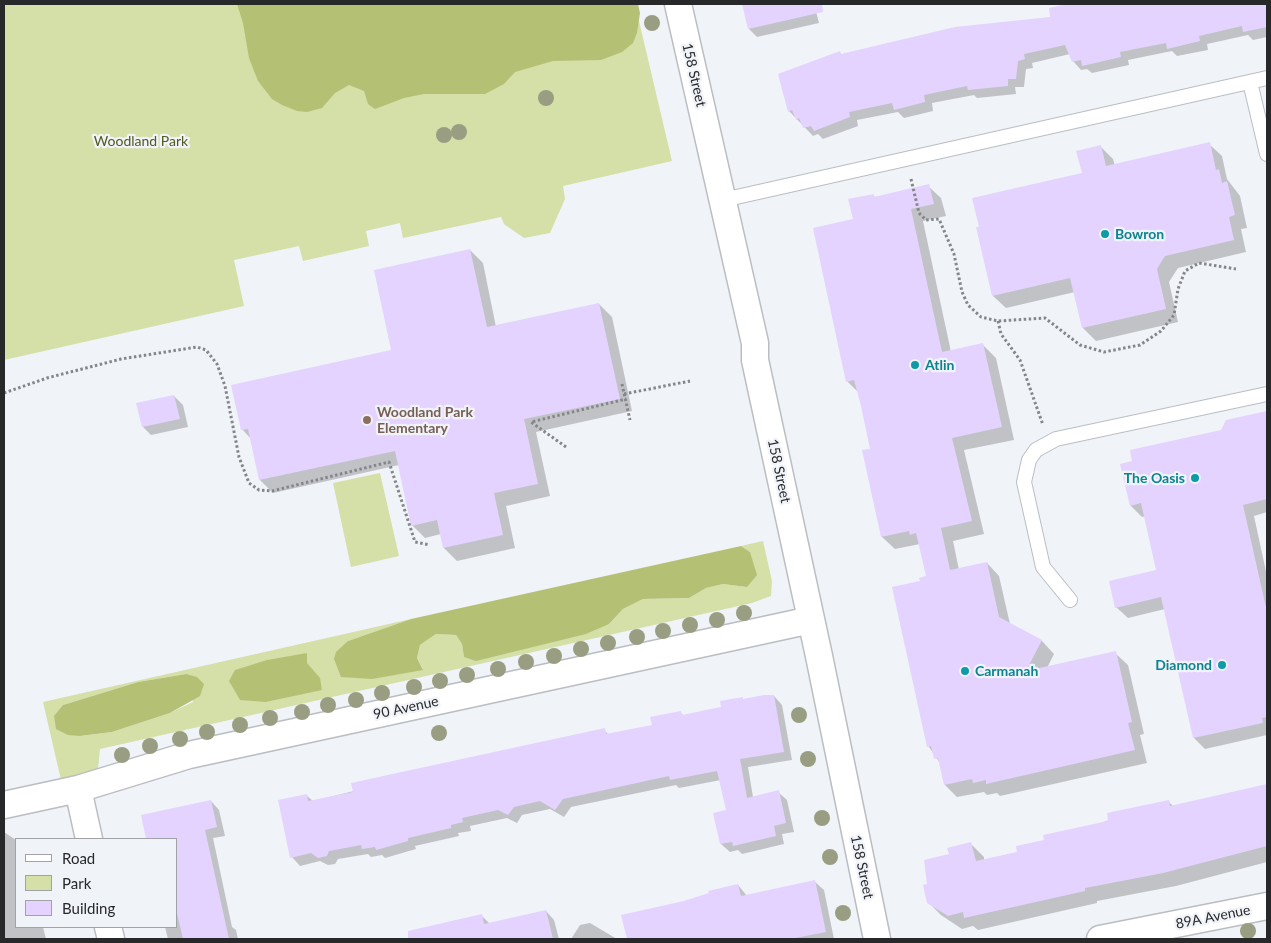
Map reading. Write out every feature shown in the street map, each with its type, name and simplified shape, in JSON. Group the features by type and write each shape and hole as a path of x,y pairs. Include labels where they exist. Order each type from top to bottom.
{"street":[{"name":"158 Street","path":"678,4 755,343 755,360 877,939"},
{"name":"90 Avenue","path":"4,805 78,789 189,755 811,620"},
{"path":"78,789 89,838"},
{"name":"89A Avenue","path":"1100,939 1267,906"}],"lane":[{"path":"723,200 1267,78"},
{"path":"1250,82 1267,154"},
{"path":"1070,600 1043,567 1024,482 1029,460 1036,450 1056,439 1267,394"}],"path":[{"path":"912,179 919,213 926,220 939,219 954,254 962,292 968,305 981,317 998,321 1045,318 1080,345 1104,352 1140,345 1161,331 1174,314 1178,288 1185,271 1199,263 1236,269"},
{"path":"998,321 1001,334 1020,360 1045,428"},
{"path":"4,393 47,378 121,360 196,347 206,350 217,364 224,386 237,448 249,483 259,490 272,490 389,462 415,542 430,545"},
{"path":"624,394 690,380"},
{"path":"622,384 630,420"},
{"path":"566,447 531,422 626,399"}],"green space":[{"name":"Woodland Park","path":"4,4 635,4 672,161 563,186 565,199 550,233 524,238 504,224 501,217 403,238 400,223 366,231 369,246 303,261 299,246 234,260 244,306 4,360"},
{"path":"237,4 638,4 640,13 637,33 633,43 622,52 601,60 553,61 515,72 504,84 485,94 424,94 404,98 375,109 368,104 364,91 349,85 335,93 322,108 307,112 297,111 272,99 258,81 249,58 243,23"},
{"path":"380,473 399,556 351,567 333,483"},
{"path":"763,541 772,581 771,596 752,603 100,749 98,769 61,780 43,702 411,619 348,641 423,669 417,658 420,645 436,634 456,635 462,644 464,657 609,624 623,609 643,599 689,598 706,588 723,584 747,587 750,552 741,546","holes":["306,653 307,663 322,689 266,702","186,674 193,702 170,713 112,732 81,736 63,705 138,682"]},
{"path":"741,546 750,552 757,575 747,587 723,584 706,588 689,598 643,599 623,609 609,624 586,634 476,661 464,657 462,644 456,635 436,634 420,645 417,658 423,670 372,679 341,677 334,659 336,652 348,641 411,619"},
{"path":"307,653 307,663 320,678 322,690 266,702 240,700 229,681 235,670 267,660"},
{"path":"186,674 197,677 204,684 200,696 170,713 112,732 80,736 68,735 56,729 54,716 63,705 138,682"}],"building":[{"path":"742,4 822,4 823,12 748,29"},
{"path":"1067,4 1267,4 1267,27 1243,32 1242,26 1199,36 1200,41 1167,49 1166,43 1120,52 1121,57 1082,66 1081,60 1072,62 1065,45 1024,54 1025,59 1018,61 1016,79 1008,79 1008,86 968,90 967,86 924,95 925,102 894,110 892,103 849,112 850,117 814,131 811,126 803,128 799,118 796,120 792,110 788,112 778,74 840,51 841,54 955,27 1050,17 1049,8"},
{"name":"Bowron","path":"1210,142 1216,170 1219,169 1222,183 1227,181 1235,215 1229,217 1234,240 1165,256 1157,269 1166,309 1082,328 1070,278 992,296 976,227 979,227 972,198 1082,173 1076,151 1101,145 1106,166"},
{"path":"929,184 934,204 911,209 942,352 983,343 1002,427 952,438 972,521 941,528 950,570 987,562 999,617 1042,640 1026,671 1116,651 1132,722 1128,723 1135,750 986,784 986,780 973,783 972,779 944,785 938,758 934,759 931,746 927,747 892,587 920,581 919,578 926,576 916,533 910,535 909,531 881,537 862,450 870,449 861,406 854,380 846,382 813,228 853,219 848,199 874,194 874,197"},
{"path":"470,249 487,327 599,303 620,399 524,419 538,484 494,493 503,535 443,548 437,520 411,526 395,451 259,480 248,429 241,430 231,385 391,350 374,270"},
{"path":"174,395 180,419 142,427 136,403"},
{"name":"Diamond","path":"1267,411 1267,499 1243,505 1267,612 1267,717 1262,718 1263,723 1193,738 1161,597 1115,608 1109,581 1156,570 1141,503 1130,506 1120,464 1132,461 1130,450 1221,430 1226,420"},
{"path":"774,695 784,752 740,759 747,798 779,790 786,823 774,826 776,836 733,846 732,842 720,844 713,813 726,810 717,771 670,780 669,776 563,799 555,810 540,801 514,807 508,815 498,810 462,818 463,822 451,825 451,828 408,838 408,841 376,850 375,847 362,849 361,845 329,851 327,856 318,858 311,853 290,858 278,800 307,794 308,801 353,792 351,783 605,728 606,734 652,725 650,717 681,711 682,715 721,707 720,701"},
{"path":"1267,784 1267,846 1163,873 1085,888 1085,891 964,918 963,912 948,916 927,903 923,885 927,884 924,860 949,854 947,848 971,842 976,861 1017,852 1016,846 1044,840 1043,835 1108,821 1107,813 1169,800 1170,806"},
{"path":"211,800 217,827 205,830 229,939 183,939 178,918 178,838 146,838 141,815"},
{"path":"815,880 826,932 790,939 627,939 621,915 684,901 709,893 708,891 738,884 741,896"},
{"path":"546,910 553,939 408,939 408,931 482,914 484,924"}],"place":[{"name":"Bowron","path":"1105,234"},
{"name":"Atlin","path":"915,365"},
{"name":"Woodland Park Elementary","path":"367,420"},
{"name":"The Oasis","path":"1195,478"},
{"name":"Diamond","path":"1222,665"},
{"name":"Carmanah","path":"965,671"}]}
